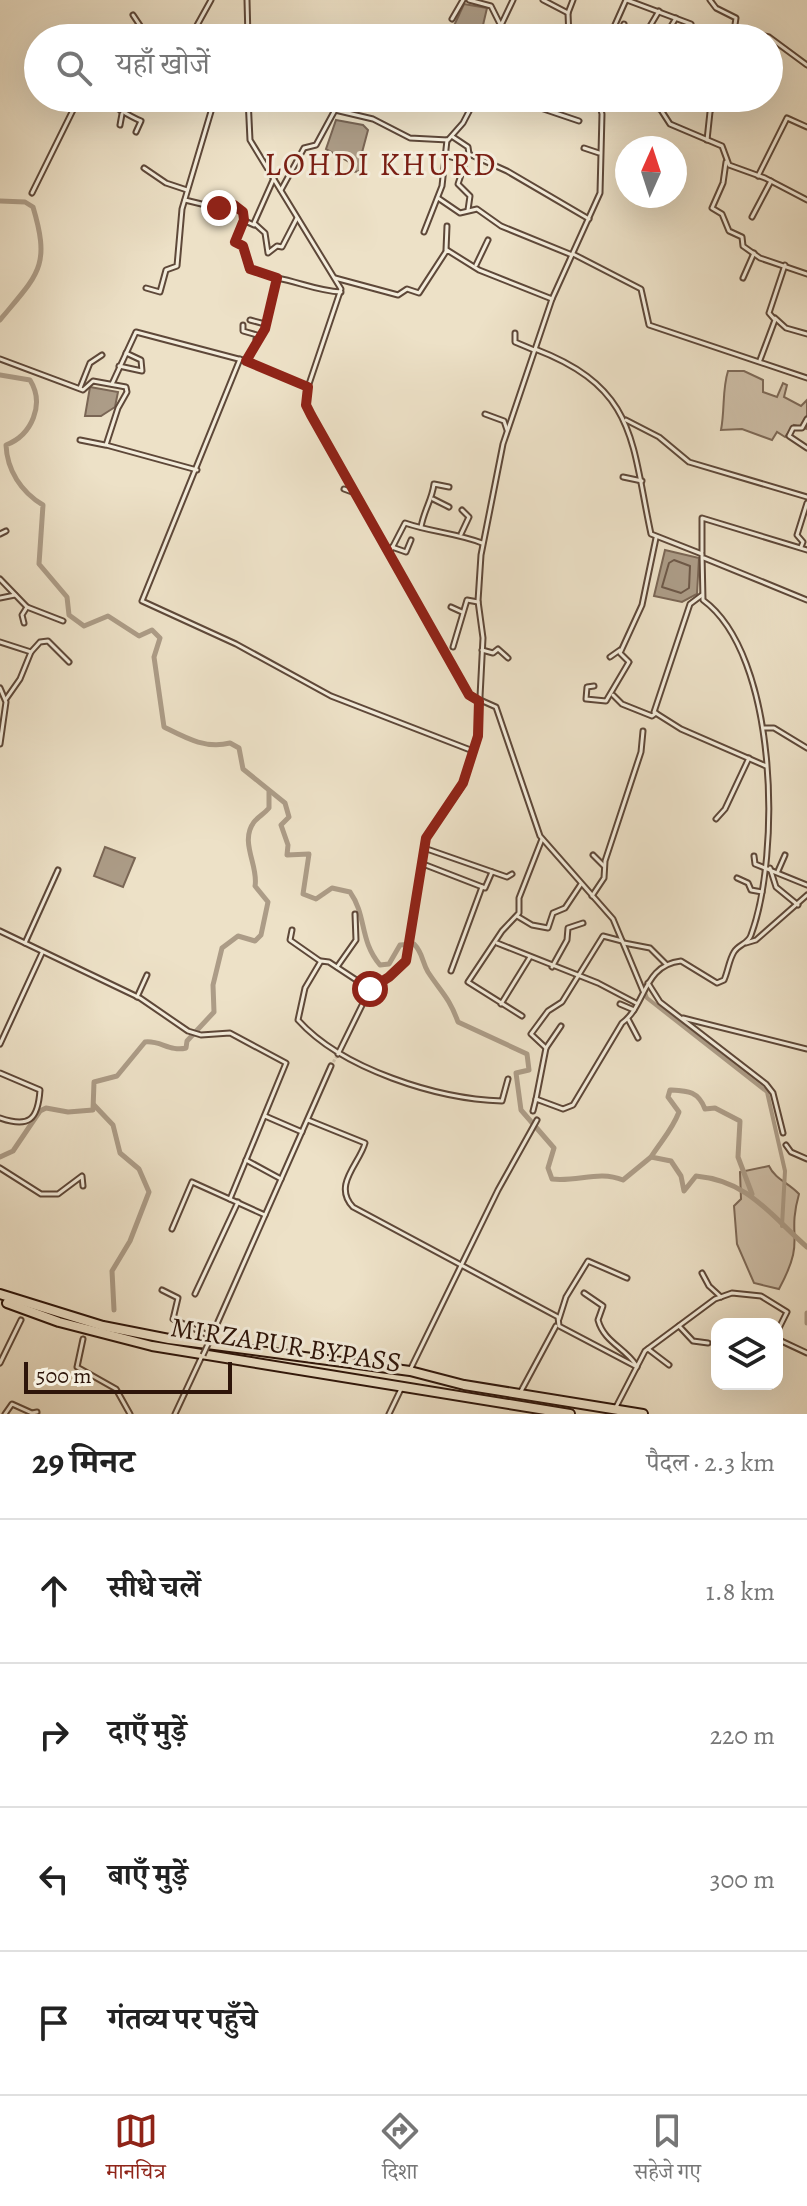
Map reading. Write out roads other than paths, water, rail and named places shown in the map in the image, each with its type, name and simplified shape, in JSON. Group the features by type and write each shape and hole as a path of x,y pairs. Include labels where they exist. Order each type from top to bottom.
{"highway":[{"path":"0,1297 103,1326 210,1340 366,1368 410,1371 464,1385 643,1414"},
{"name":"MIRZAPUR BYPASS","path":"0,1297 59,1322 152,1346 570,1414"}],"street":[{"path":"197,24 211,0"},
{"path":"247,0 248,24"},
{"path":"452,19 466,0 490,5 500,24"},
{"path":"500,24 513,0"},
{"path":"543,0 568,13"},
{"path":"568,24 568,13 573,0"},
{"path":"616,24 627,0 691,24"},
{"path":"710,0 716,8 735,16 736,24"},
{"path":"651,24 659,11"},
{"path":"133,15 139,24"},
{"path":"672,24 676,18"},
{"path":"783,47 807,65"},
{"path":"32,193 72,112"},
{"path":"120,125 122,112"},
{"path":"124,112 141,121 136,132"},
{"path":"146,288 160,292 166,270 177,266 185,200 211,112"},
{"path":"248,112 248,137 336,277 341,292 308,387 307,408 391,550 469,695 496,707 542,839 613,919 646,987 657,999 766,1084 783,1133"},
{"path":"282,189 304,148 315,146 335,112"},
{"path":"344,112 373,119 410,138 447,140 453,137 468,112"},
{"path":"552,112 579,121"},
{"path":"339,1052 370,989 398,970 408,954 409,932 428,834 461,788 479,733 482,650 478,602 482,543 507,430 552,299 600,193 602,112"},
{"path":"661,112 666,120 724,148 723,183 712,208 722,214 729,231 742,237 743,246 754,253 807,274"},
{"path":"707,140 710,112"},
{"path":"758,176 787,118 807,127"},
{"path":"453,137 468,147 458,185 470,196 468,211"},
{"path":"424,232 438,198 447,140"},
{"path":"584,148 601,154"},
{"path":"468,154 507,171 589,219"},
{"path":"444,155 465,161"},
{"path":"726,162 807,200"},
{"path":"144,168 166,183 188,190"},
{"path":"255,225 274,178"},
{"path":"752,217 771,181"},
{"path":"438,198 460,213 477,209 501,226 573,254 641,289 649,325 807,378"},
{"path":"185,200 218,208 222,204 234,205 243,212 244,220 235,241 243,246 249,269 277,278 301,281 320,291 341,292"},
{"path":"244,220 265,232 265,248 269,254 276,246 282,247 297,217"},
{"path":"336,277 396,294 407,289 419,293 446,250 447,226"},
{"path":"475,267 488,240"},
{"path":"446,250 475,267 552,299"},
{"path":"743,278 754,253"},
{"path":"785,265 769,312 786,328 807,334"},
{"path":"256,339 261,339 277,278"},
{"path":"760,360 775,318"},
{"path":"250,320 265,324"},
{"path":"243,325 244,332 257,335 246,361"},
{"path":"112,384 136,332 240,359 308,387"},
{"path":"515,333 516,343 580,368 616,403 643,481 650,530 656,538 807,600"},
{"path":"119,366 142,371 141,360 126,353"},
{"path":"80,388 90,363 102,355"},
{"path":"0,359 85,390 93,381 124,386 127,392 105,445"},
{"path":"240,359 142,601 236,644 331,696 473,751"},
{"path":"485,414 503,420 507,430"},
{"path":"623,416 633,426 659,437 685,460 807,500 797,536 803,542 801,547"},
{"path":"807,419 802,428 793,428 789,436 807,448"},
{"path":"80,440 197,470"},
{"path":"623,477 643,481"},
{"path":"421,527 424,509 433,499 434,484 449,487"},
{"path":"344,489 356,494"},
{"path":"433,499 449,507"},
{"path":"461,534 469,518 462,510"},
{"path":"746,943 751,936 767,867 771,805 765,729 744,651 702,595 702,518 807,550"},
{"path":"391,550 404,523 438,533 461,534 482,543"},
{"path":"0,534 6,531"},
{"path":"594,686 589,685 586,690 588,700 602,703 613,695 629,662 620,655 642,605 656,538"},
{"path":"391,550 406,552 411,540"},
{"path":"0,579 24,604 63,621"},
{"path":"0,598 15,595"},
{"path":"656,713 655,705 686,626 690,604 702,595"},
{"path":"453,647 468,599 478,602"},
{"path":"24,604 24,623"},
{"path":"451,607 464,613"},
{"path":"0,744 6,699 31,652 40,642 48,641 69,662"},
{"path":"0,642 31,652"},
{"path":"610,657 622,648"},
{"path":"482,650 493,653 498,649 508,658"},
{"path":"0,688 6,699"},
{"path":"613,695 624,705 652,716 656,713"},
{"path":"656,713 685,731 766,766"},
{"path":"765,729 774,728 807,748"},
{"path":"593,895 605,868 640,756 643,731"},
{"path":"716,819 725,809 749,758"},
{"path":"522,1016 468,983 502,931 517,916 519,898 542,839"},
{"path":"424,848 507,877 512,874"},
{"path":"593,855 605,868"},
{"path":"778,871 785,855"},
{"path":"754,856 754,863 807,885"},
{"path":"423,864 486,888 493,871"},
{"path":"767,867 776,887 799,905"},
{"path":"25,943 58,870"},
{"path":"737,878 751,890 762,892"},
{"path":"517,916 532,925 548,928 554,911 565,908 582,882"},
{"path":"451,971 482,887"},
{"path":"536,1099 559,1108 571,1107 657,969 684,961 720,983 736,948 756,940 807,895"},
{"path":"337,967 356,940 355,914"},
{"path":"552,967 567,940 568,928 583,923"},
{"path":"292,930 291,941 370,989"},
{"path":"0,931 137,997 194,1034 230,1033 286,1063 230,1199"},
{"path":"546,1048 532,1036 532,1031 548,1011 562,1002 603,936 650,948 666,964"},
{"path":"497,943 598,983 636,1003"},
{"path":"0,1044 43,952"},
{"path":"501,1004 530,957"},
{"path":"320,961 305,988 298,1020 339,1052 378,1073 452,1095 502,1101 508,1079"},
{"path":"137,997 147,975"},
{"path":"620,1004 634,1010"},
{"path":"683,1018 807,1049"},
{"path":"628,1019 638,1038"},
{"path":"533,1111 546,1048 561,1026"},
{"path":"175,1414 331,1066"},
{"path":"0,1073 39,1087 40,1092 36,1111 26,1122 18,1124 0,1118"},
{"path":"265,1116 302,1132"},
{"path":"308,1120 365,1143 345,1183 351,1206 559,1319"},
{"path":"410,1371 537,1122"},
{"path":"786,1145 791,1152 807,1159"},
{"path":"246,1160 281,1179"},
{"path":"0,1168 41,1194 58,1194 82,1176 83,1186"},
{"path":"172,1229 191,1183 265,1215"},
{"path":"195,1294 238,1202"},
{"path":"520,1393 557,1325 566,1297 588,1261 627,1278"},
{"path":"702,1273 721,1297"},
{"path":"162,1290 178,1297 173,1319 210,1340"},
{"path":"584,1293 603,1306 598,1321 604,1336 625,1349 637,1366"},
{"path":"614,1410 648,1349 721,1297 732,1293 761,1296 785,1310 787,1314 783,1321"},
{"path":"0,1363 21,1320"},
{"path":"557,1325 637,1366"},
{"path":"679,1326 693,1341 708,1343"},
{"path":"83,1339 77,1367 116,1389 130,1414"},
{"path":"783,1342 807,1353"},
{"path":"648,1349 669,1365"},
{"path":"389,1414 402,1386"},
{"path":"5,1414 12,1404 32,1413 37,1412"}],"water":[{"path":"464,4 487,8 483,24 455,24"},
{"path":"336,120 363,125 368,130 360,160 363,171 353,172 349,162 326,149"},
{"path":"90,387 118,392 115,407 101,416 85,416"},
{"path":"665,550 699,558 697,594 682,602 654,596"},
{"path":"105,847 135,858 123,887 94,876"}],"waterway":[{"path":"0,201 25,202 33,207 41,244 38,269 0,320"},
{"path":"0,375 30,380 34,389 36,408 33,418 23,434 6,445 7,454 17,480 28,494 43,505 39,564 67,597 69,615 84,626 108,616 139,636 152,630 160,638 154,657 164,727 196,741 212,745 230,743 239,748 243,769 285,803 289,817 281,825 288,845 287,855 309,854 303,894 316,899 332,888 350,892 373,956 380,965 389,964 400,945 414,944 458,1022 527,1054 529,1070 516,1073 521,1110 554,1148 548,1168 552,1179 605,1176 623,1180 651,1157 671,1161 681,1176 684,1191 696,1176 730,1185 758,1201 807,1247"},
{"path":"0,1157 13,1151 40,1111 46,1108 68,1112 93,1110 94,1082 117,1076 145,1042 186,1048 187,1041 214,1012 213,985 222,948 238,936 255,941 261,935 268,902 255,886 248,838 254,822 269,808 269,792"},
{"path":"644,990 647,998 767,1092 785,1171 782,1226"},
{"path":"651,1157 679,1112 668,1097 670,1090 692,1093 705,1109 715,1108 740,1121 738,1157 752,1194"},
{"path":"94,1105 113,1125 120,1153 139,1169 149,1192 130,1241 112,1271 114,1310"},
{"path":"807,1313 807,1323"}],"tunnel":[{"path":"331,1066 338,1054"}],"district":[{"name":"LOHDI KHURD","path":"381,164"}]}
